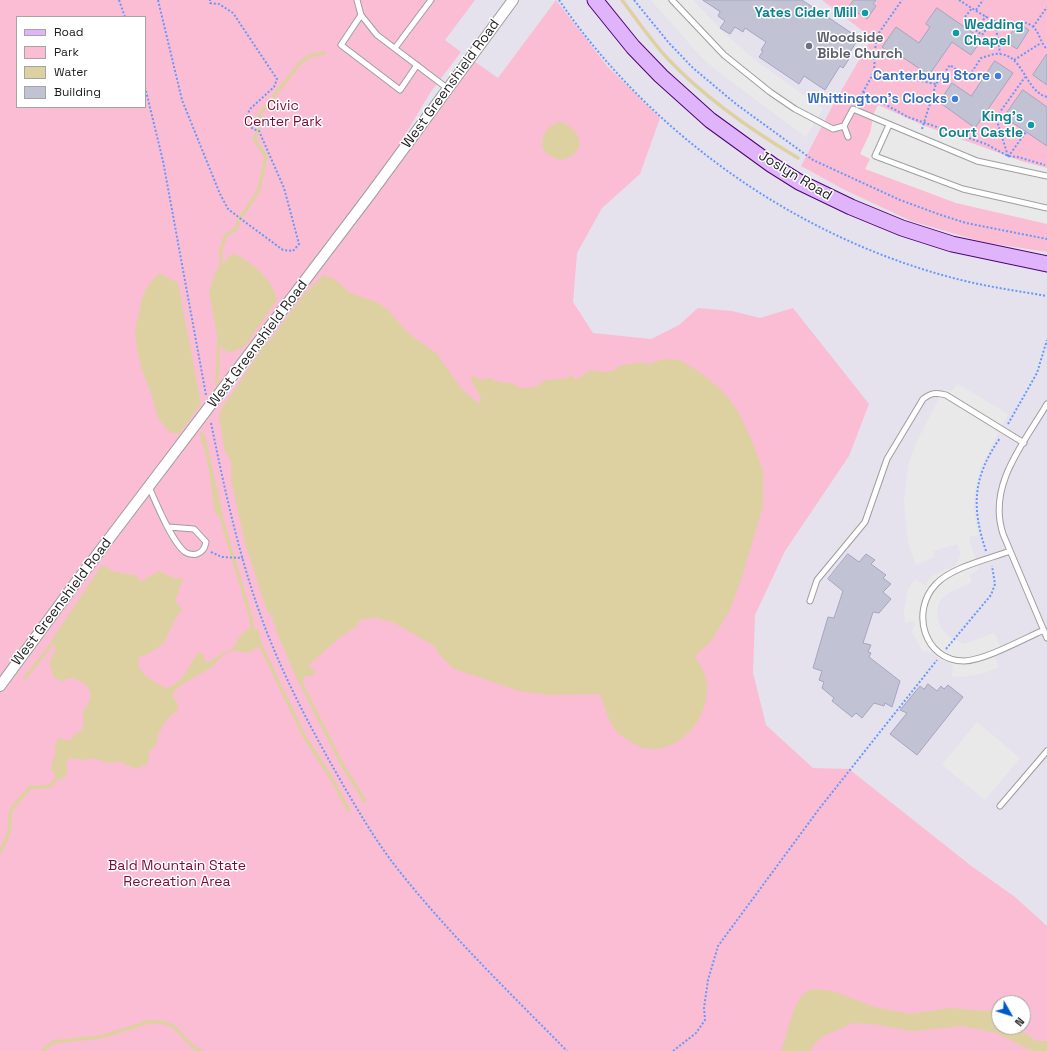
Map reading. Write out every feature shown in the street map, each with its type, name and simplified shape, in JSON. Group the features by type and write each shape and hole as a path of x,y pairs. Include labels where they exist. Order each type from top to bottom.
{"street":[{"name":"West Greenshield Road","path":"0,686 77,581 369,196 513,0"},
{"name":"Joslyn Road","path":"595,0 634,47 661,76 710,120 772,165 799,182 851,207 916,233 952,244 1047,264"}],"lane":[{"path":"357,0 361,15 377,35 447,88"},
{"path":"396,48 431,0"},
{"path":"672,0 724,55 770,92 795,109 833,129 844,126 853,109 977,161 1047,176"},
{"path":"361,15 341,45 400,90 418,65"},
{"path":"889,125 875,156 963,190 1047,208"},
{"path":"844,126 848,137"},
{"path":"810,601 818,580 865,522 886,459 923,399 930,394 938,393 946,395 1024,443"},
{"path":"1047,404 1006,473 1000,492 999,520 1010,551 1047,638"},
{"path":"149,487 169,528 185,552 198,554 204,549 206,542 194,529 186,527 169,528"},
{"path":"1010,551 955,572 943,578 935,585 929,594 924,607 923,630 935,648 953,659 964,661 976,659 1044,630"},
{"path":"1000,806 1047,751"}],"path":[{"path":"118,0 125,16"},
{"path":"158,0 182,100 220,194 228,209 283,250 293,250 299,244 284,188 259,131 253,128 245,120 250,109 274,88 277,79 233,13 219,4 210,3 210,0"},
{"path":"634,0 693,68 736,104 813,160 887,194 941,215 966,223 1047,239"},
{"path":"853,109 874,72 876,37 902,0"},
{"path":"959,0 995,21 1009,24 1024,22 1033,27 1038,34 1041,43 1047,49"},
{"path":"976,10 983,0"},
{"path":"1033,27 1047,7"},
{"path":"965,17 972,8"},
{"path":"966,23 982,35 985,31 979,26 986,16"},
{"path":"995,21 1000,54"},
{"path":"1014,60 1041,43"},
{"path":"919,137 936,84 950,65 968,78 981,58 1000,54 1014,60 1034,90 1047,97"},
{"path":"874,72 936,84"},
{"path":"1008,156 997,121 1000,112 1025,77"},
{"path":"146,91 163,160 208,410 227,502 243,558 270,640 316,738 366,824 400,872 442,921 567,1051"},
{"path":"863,92 892,109 924,123 986,144 1008,156 1023,158 1045,164"},
{"path":"1001,166 1026,132"},
{"path":"1008,423 1037,373 1044,356 1047,340"},
{"path":"986,549 976,515 978,490 987,459 1000,438"},
{"path":"204,549 222,557 243,558"},
{"path":"947,647 991,595 995,584 992,566"},
{"path":"673,1051 696,1033 705,1020 704,1008 708,980 718,946 818,808 938,660"}],"green space":[{"path":"0,0 475,0 445,40 461,52 430,93 392,157 220,385 223,401 474,61 498,78 556,0 607,66 660,118 640,174 602,208 577,253 573,302 593,333 651,339 679,325 698,308 732,311 760,318 793,308 869,404 849,456 785,551 755,615 753,673 766,725 813,768 849,769 970,865 1015,897 1047,926 1047,1051 0,1051"},
{"path":"822,0 1047,0 1047,252 983,242 911,221 843,189 801,166 834,103 872,38"}],"shaded area":[{"path":"651,0 693,0 724,33 755,60 823,109 806,137 725,77 702,58"},
{"path":"878,105 925,126 1021,161 1047,168 1047,224 956,203 865,169 870,159 860,154 870,133 874,113"},
{"path":"958,384 1008,414 981,467 975,490 973,507 978,535 970,537 970,542 979,569 969,575 972,582 947,594 940,600 937,610 941,628 950,638 964,644 994,633 1003,653 995,657 999,667 981,674 963,677 952,676 953,665 941,660 931,652 922,651 912,632 915,623 913,621 905,623 904,612 908,590 915,579 924,585 934,575 956,565 961,554 957,544 933,551 934,557 916,565 908,542 904,502 908,465 917,441 944,389 952,391"},
{"path":"977,722 1020,758 985,800 942,765"}],"water":[{"path":"559,121 573,129 579,138 580,143 579,148 575,153 563,160 552,157 548,154 542,143 546,131"},
{"path":"235,254 249,262 267,279 275,293 277,300 245,346 235,351 228,352 222,348 217,335 209,293 215,272 231,255"},
{"path":"159,273 178,283 200,399 200,405 179,434 170,433 158,418 137,350 135,331 141,302 146,288"},
{"path":"324,275 334,279 350,293 376,302 387,309 409,334 436,353 461,388 478,403 482,400 472,382 471,377 474,376 481,380 489,378 502,383 508,382 521,388 528,388 538,386 546,380 568,378 572,375 574,379 577,379 591,370 604,372 614,371 618,366 643,362 650,364 663,359 679,360 698,371 719,388 731,401 741,417 753,443 763,472 763,506 742,577 730,609 712,640 695,656 704,672 707,685 705,704 700,718 691,730 681,739 668,746 655,749 641,747 623,737 616,731 609,718 600,694 551,695 519,691 454,669 440,655 434,646 393,622 377,617 360,620 355,627 339,638 311,663 308,668 316,670 313,676 305,676 303,682 298,682 275,628 276,625 272,623 275,619 266,608 245,543 231,480 231,462 225,451 219,417 222,407 264,345 268,343 303,295"},
{"path":"205,435 223,515 221,517 215,513 209,471 204,447 200,440"},
{"path":"102,565 115,572 135,575 141,581 159,571 173,578 183,578 176,598 176,602 182,609 162,643 150,653 139,657 138,663 142,672 146,676 166,688 172,686 181,678 198,652 204,655 207,663 226,651 231,650 242,633 249,629 258,629 262,645 248,653 233,651 226,653 212,667 176,689 172,694 178,705 178,710 171,715 164,724 158,735 157,744 149,752 148,764 136,769 121,762 107,763 93,758 83,760 71,758 66,762 67,774 61,780 52,771 52,764 56,752 54,746 59,738 70,741 75,734 81,731 83,725 83,712 91,695 87,686 74,678 66,679 62,682 54,677 49,664 56,648 51,641"},
{"path":"814,989 833,991 874,1007 911,1014 949,1008 991,1010 991,1032 964,1026 911,1031 874,1024 853,1023 821,1037 809,1051 781,1051 796,1005 807,992"},
{"path":"1000,1035 1028,1035 1036,1041 1047,1041 1047,1051 1032,1051"}],"building":[{"name":"Woodside Bible Church","path":"703,0 802,0 859,38 848,55 851,56 843,68 840,66 825,90 804,76 799,84 759,57 766,42 745,28 743,32 735,27 730,34 720,28 725,21 718,16 720,12"},
{"name":"Yates Cider Mill","path":"854,0 876,0 873,4 876,6 867,19 849,7"},
{"path":"937,8 982,39 971,55 952,42 929,75 895,52 893,55 882,47 896,27 919,43 930,27 926,24"},
{"path":"1018,23 1029,30 1017,49 1006,42"},
{"path":"1047,54 1047,85 1033,75"},
{"path":"995,61 1013,73 975,128 939,102 952,83 971,96"},
{"name":"King's Court Castle","path":"1023,90 1047,107 1047,146 1004,117"},
{"path":"848,554 859,562 866,554 875,560 871,564 886,575 883,578 891,584 883,592 891,599 879,613 873,612 863,643 871,645 868,652 871,653 869,657 900,681 892,707 885,703 884,706 874,703 862,718 856,713 852,717 832,701 834,698 822,688 824,682 819,680 822,671 813,668 828,617 834,618 843,591 828,579"},
{"path":"928,684 937,691 941,686 944,689 948,685 963,697 917,755 890,734 907,713 900,710 920,686 924,689"}],"waterway":[{"path":"622,0 669,60 698,88 746,125 798,158"},
{"path":"221,270 221,249 226,235 236,229 238,222 259,190 266,156 254,139 261,124 259,115 300,63 309,56 324,53"},
{"path":"217,384 219,336"},
{"path":"221,517 251,618 252,628"},
{"path":"25,678 52,644"},
{"path":"261,646 304,736 332,779 349,811"},
{"path":"301,683 343,766 365,801"},
{"path":"0,852 7,838 10,826 10,813 13,807 30,787 49,786 57,778"},
{"path":"42,1051 53,1042 100,1037 149,1022 169,1024 180,1032 193,1047 201,1051"}],"place":[{"name":"Yates Cider Mill","path":"865,13"},
{"name":"Wedding Chapel","path":"956,33"},
{"name":"Woodside Bible Church","path":"809,46"},
{"name":"Canterbury Store","path":"998,76"},
{"name":"Whittington's Clocks","path":"955,99"},
{"name":"King's Court Castle","path":"1031,125"}],"park label":[{"name":"Civic Center Park","path":"283,114"},
{"name":"Bald Mountain State Recreation Area","path":"177,874"}]}
